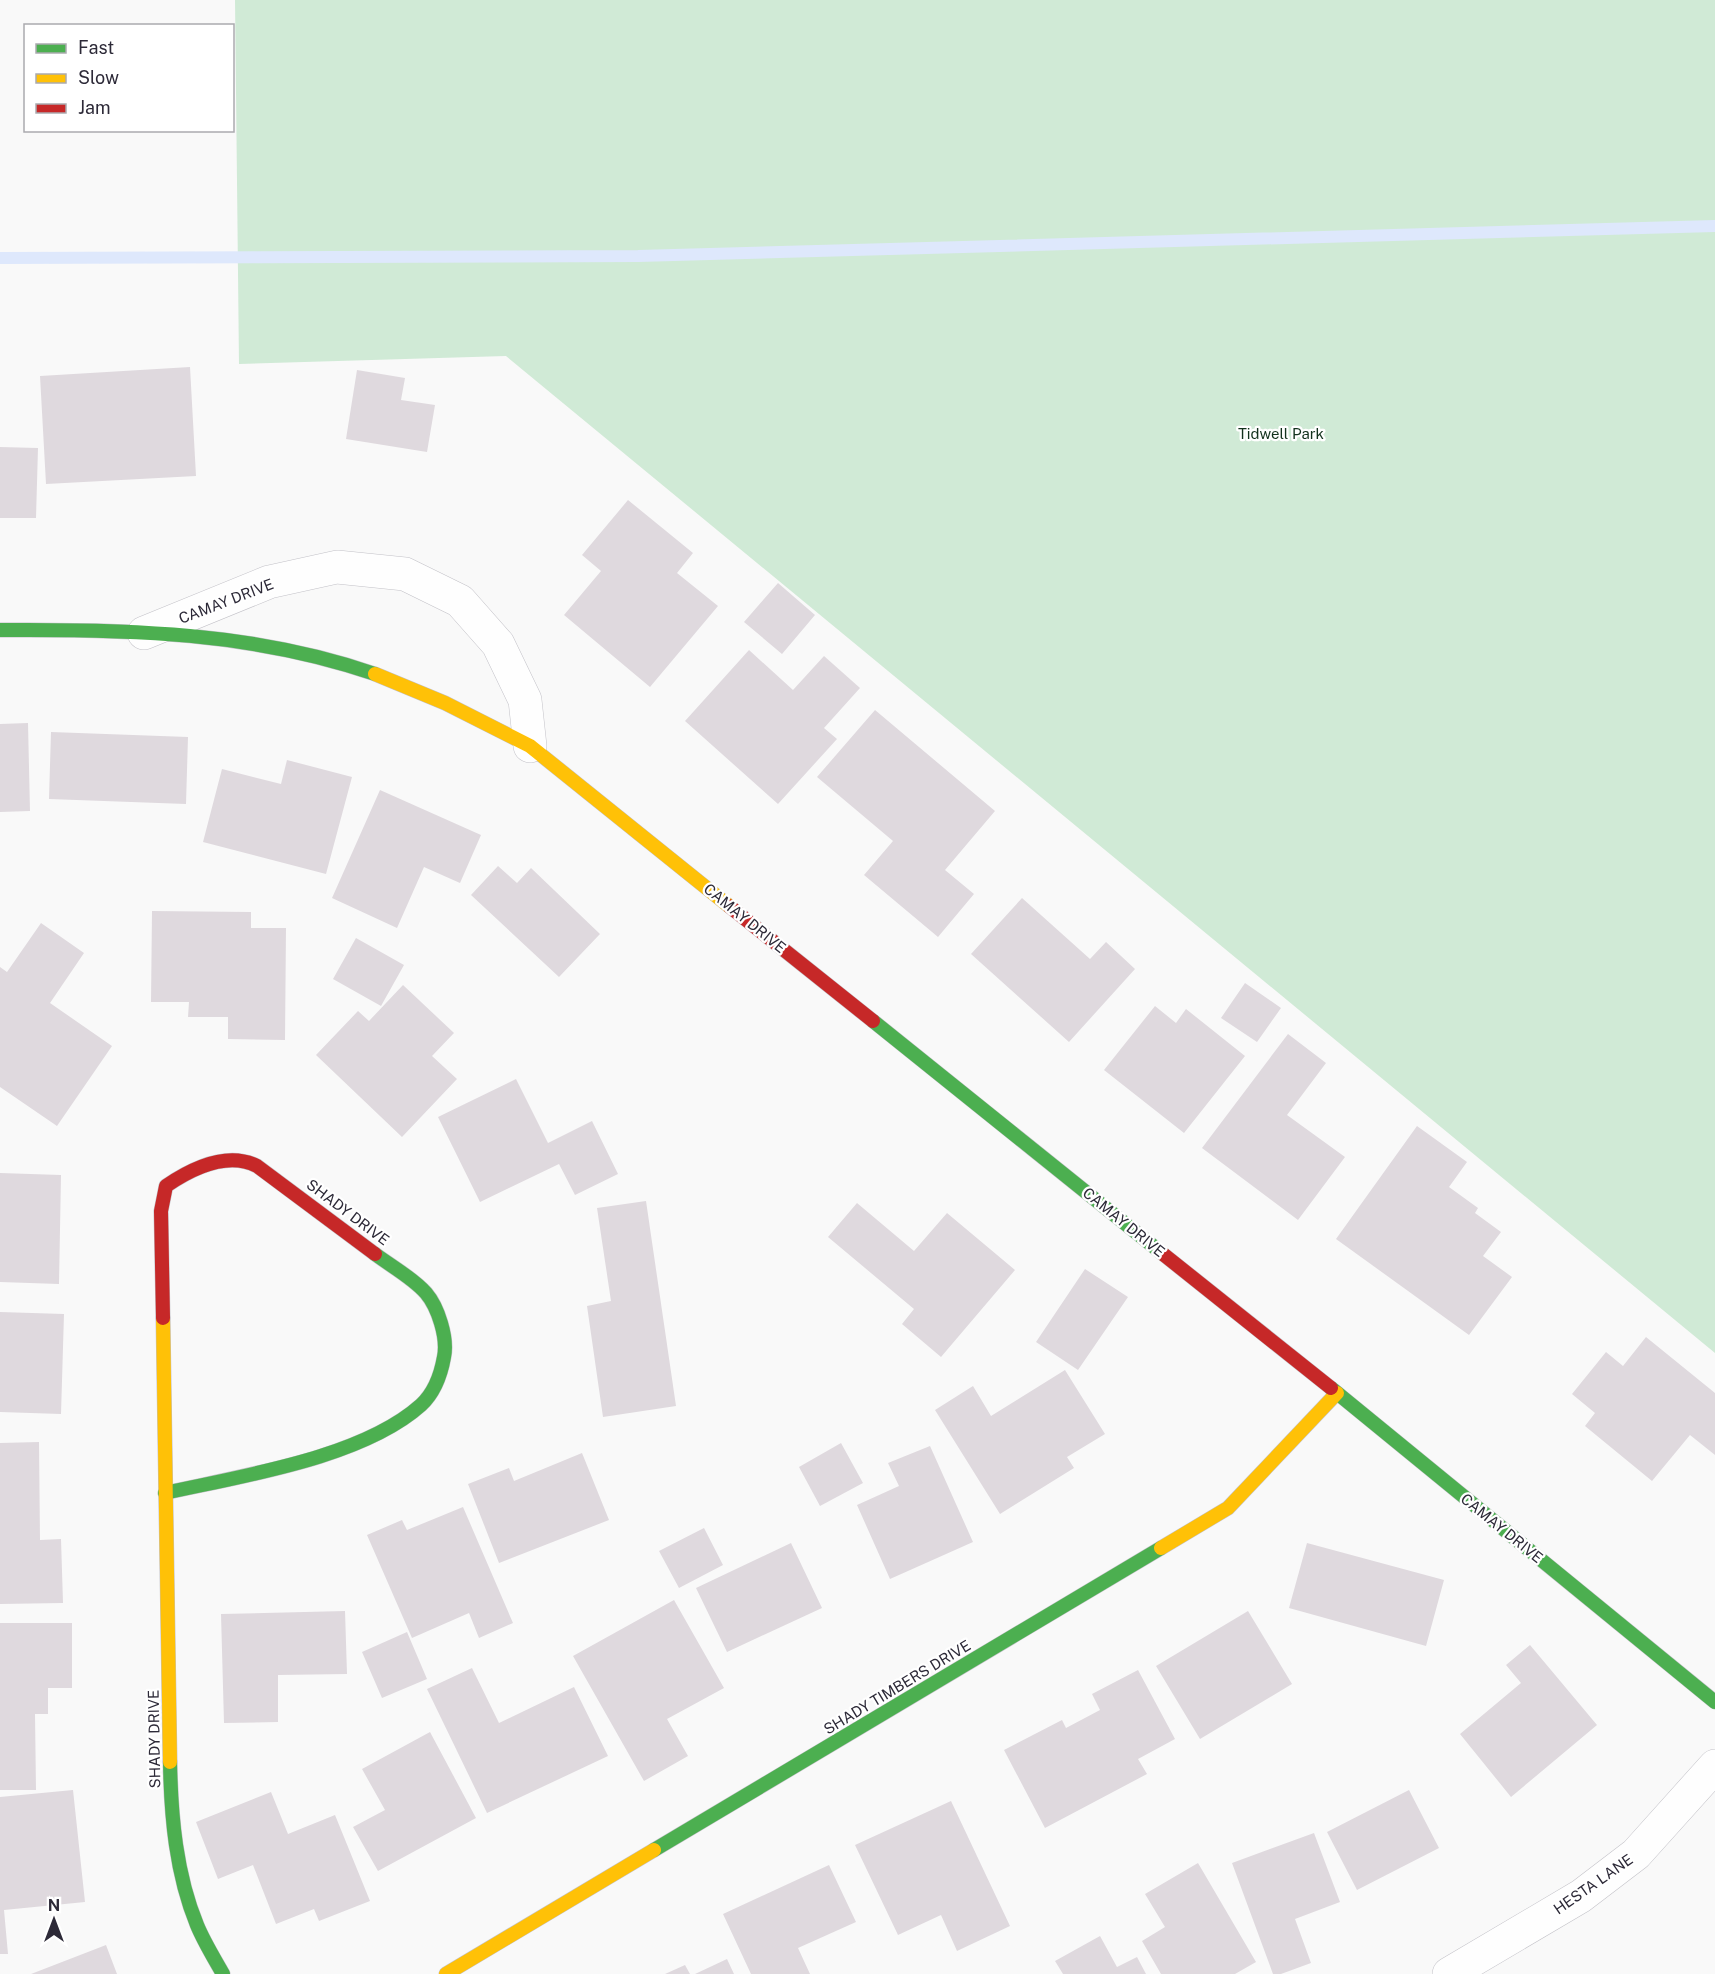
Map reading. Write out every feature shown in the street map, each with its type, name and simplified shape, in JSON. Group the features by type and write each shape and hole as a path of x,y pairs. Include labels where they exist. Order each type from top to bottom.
{"street":[{"name":"CAMAY DRIVE","path":"144,633 269,582 337,567 405,574 460,601 498,644 525,700 530,746"},
{"name":"CAMAY DRIVE","path":"0,630 85,628 269,646 356,666 462,709 530,746 1337,1393 1715,1702"},
{"name":"SHADY DRIVE","path":"165,1493 325,1454 382,1430 420,1406 438,1380 446,1352 439,1319 426,1293 270,1173 249,1162 220,1162 185,1172 166,1186 160,1211 165,1493 171,1801 178,1863 197,1925 223,1974"},
{"name":"SHADY TIMBERS DRIVE","path":"446,1974 1228,1508 1337,1393"},
{"name":"HESTA LANE","path":"1449,1974 1581,1896 1636,1854 1715,1766"}],"green space":[{"name":"Tidwell Park","path":"235,0 1715,0 1715,1353 506,356 239,364"}],"building":[{"path":"190,367 196,476 46,484 40,376"},
{"path":"357,370 405,378 401,400 435,405 427,452 346,439"},
{"path":"0,447 38,448 36,518 0,518"},
{"path":"628,500 693,553 677,573 718,606 650,687 564,615 601,571 582,555"},
{"path":"778,583 815,615 782,654 744,622"},
{"path":"749,650 793,690 824,656 860,688 824,728 837,739 778,804 685,721"},
{"path":"875,710 995,811 945,870 974,894 938,937 864,875 893,841 817,777"},
{"path":"28,723 30,811 0,812 0,724"},
{"path":"51,732 188,737 186,804 49,799"},
{"path":"287,760 352,777 326,874 203,842 222,769 281,784"},
{"path":"380,790 481,835 460,883 424,867 397,928 332,898"},
{"path":"498,866 517,883 531,868 600,934 559,977 471,895"},
{"path":"1022,898 1090,959 1106,942 1135,969 1069,1042 971,954"},
{"path":"152,911 251,912 251,928 286,928 285,1040 228,1039 228,1017 188,1017 189,1002 151,1002"},
{"path":"41,923 84,953 50,1003 112,1046 57,1126 0,1087 0,967 7,972"},
{"path":"356,938 404,965 381,1006 333,979"},
{"path":"1245,983 1281,1008 1257,1042 1221,1018"},
{"path":"403,985 454,1033 432,1056 457,1079 402,1137 316,1055 358,1011 369,1021"},
{"path":"1155,1006 1176,1023 1186,1009 1245,1056 1184,1133 1104,1070"},
{"path":"1288,1034 1326,1063 1287,1115 1345,1157 1298,1220 1202,1148"},
{"path":"516,1079 548,1143 592,1121 618,1174 575,1195 559,1164 480,1202 438,1117"},
{"path":"1417,1126 1467,1162 1449,1187 1478,1208 1475,1213 1501,1232 1483,1256 1512,1277 1469,1335 1336,1239"},
{"path":"0,1173 61,1175 59,1284 0,1282"},
{"path":"646,1201 676,1406 603,1417 587,1306 611,1301 597,1208"},
{"path":"857,1203 914,1251 947,1213 1015,1270 941,1357 902,1324 914,1309 828,1237"},
{"path":"1085,1269 1128,1297 1078,1370 1036,1342"},
{"path":"0,1312 64,1314 61,1414 0,1412"},
{"path":"1646,1337 1715,1393 1715,1455 1690,1435 1652,1481 1585,1426 1595,1413 1572,1394 1606,1352 1623,1366"},
{"path":"1065,1370 1105,1434 1067,1457 1074,1468 1000,1514 935,1410 973,1386 991,1416"},
{"path":"39,1442 40,1540 61,1539 63,1603 0,1604 0,1443"},
{"path":"841,1443 863,1483 820,1506 799,1467"},
{"path":"930,1446 973,1542 890,1579 857,1505 899,1486 888,1463"},
{"path":"582,1453 609,1520 499,1563 468,1484 509,1468 514,1481"},
{"path":"463,1507 513,1623 479,1638 469,1613 412,1638 367,1535 402,1520 407,1530"},
{"path":"704,1528 723,1565 679,1588 659,1551"},
{"path":"791,1543 822,1608 727,1652 696,1588"},
{"path":"1307,1543 1444,1580 1426,1646 1289,1608"},
{"path":"674,1600 724,1688 667,1719 688,1756 644,1781 573,1656"},
{"path":"345,1611 347,1674 278,1675 278,1722 224,1723 221,1614"},
{"path":"1248,1611 1292,1684 1200,1739 1156,1666"},
{"path":"0,1623 72,1623 72,1688 48,1688 48,1714 35,1714 36,1790 0,1790"},
{"path":"407,1632 427,1679 382,1698 362,1652"},
{"path":"1530,1645 1597,1725 1511,1797 1460,1734 1521,1683 1506,1665"},
{"path":"472,1668 499,1723 574,1687 608,1756 487,1813 427,1689"},
{"path":"1138,1670 1175,1739 1138,1759 1147,1774 1045,1828 1004,1750 1062,1720 1066,1728 1100,1710 1092,1694"},
{"path":"430,1732 476,1818 378,1871 353,1827 385,1810 362,1769"},
{"path":"73,1790 85,1902 4,1910 8,1954 0,1954 0,1797"},
{"path":"1409,1790 1439,1848 1357,1890 1327,1832"},
{"path":"271,1792 288,1834 335,1815 370,1901 319,1921 314,1909 276,1924 253,1865 218,1879 196,1822"},
{"path":"951,1801 1010,1926 957,1951 941,1915 898,1935 855,1845"},
{"path":"1314,1833 1340,1902 1295,1919 1311,1963 1281,1974 1273,1974 1232,1863"},
{"path":"1198,1863 1256,1962 1235,1974 1161,1974 1142,1941 1165,1927 1145,1894"},
{"path":"829,1865 856,1922 798,1948 810,1974 751,1974 723,1914"},
{"path":"1100,1936 1117,1967 1137,1957 1146,1974 1063,1974 1055,1961"},
{"path":"106,1945 117,1974 31,1974"},
{"path":"727,1959 734,1974 695,1974"},
{"path":"685,1965 690,1974 665,1974"}],"waterway":[{"path":"0,258 638,256 1715,226"}],"traffic: fast":[{"path":"0,630 143,632 237,641 283,649 375,674"},
{"path":"873,1021 1163,1254"},
{"path":"165,1493 264,1472 334,1452 367,1439 396,1423 426,1400 436,1383 444,1357 445,1341 438,1314 421,1288 375,1254"},
{"path":"1331,1388 1715,1702"},
{"path":"654,1850 1161,1548"},
{"path":"170,1762 173,1824 179,1866 190,1906 200,1931 223,1974"}],"traffic: slow":[{"path":"375,674 445,703 530,746 729,906"},
{"path":"163,1318 170,1762"},
{"path":"1161,1548 1228,1508 1337,1393"},
{"path":"446,1974 654,1850"}],"traffic: jam":[{"path":"729,906 873,1021"},
{"path":"163,1318 161,1211 166,1186 210,1164 234,1160 257,1166 375,1254"},
{"path":"1163,1254 1331,1388"}]}
